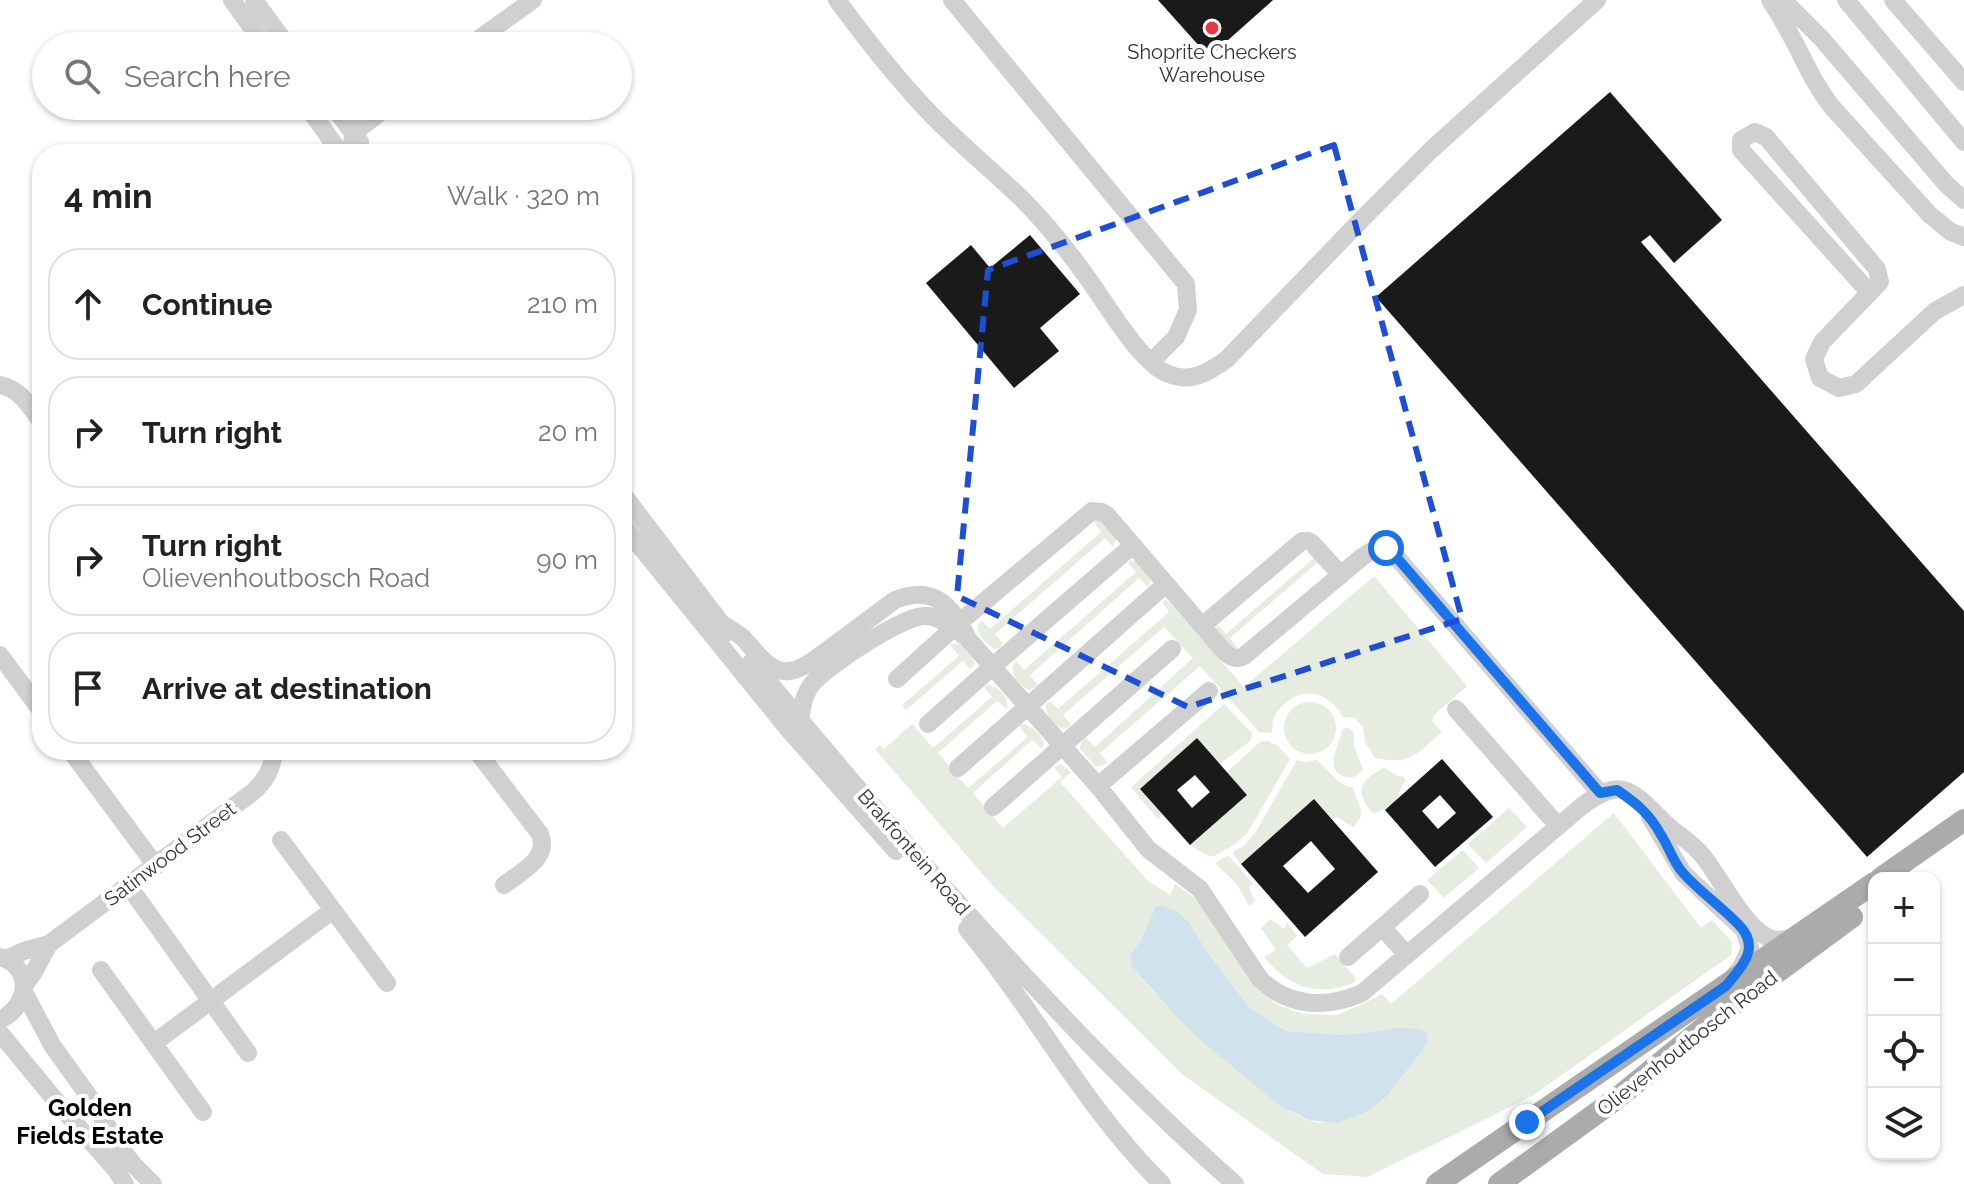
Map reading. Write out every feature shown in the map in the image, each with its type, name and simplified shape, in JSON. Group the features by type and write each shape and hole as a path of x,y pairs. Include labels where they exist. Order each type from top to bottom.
{"main road":[{"path":"1890,872 1964,820"},
{"path":"1912,872 1964,834"},
{"name":"Olievenhoutbosch Road","path":"1437,1184 1868,887"},
{"name":"Olievenhoutbosch Road","path":"1499,1184 1616,1099 1719,1015 1868,904"}],"street":[{"path":"232,0 255,32"},
{"path":"254,0 278,32"},
{"path":"488,32 533,0"},
{"path":"837,0 876,53 924,107 1025,202 1066,248 1151,362 1164,372 1193,378 1210,372 1238,349 1430,151 1597,0"},
{"path":"952,0 1186,284 1188,310 1176,337 1151,362"},
{"path":"1770,0 1818,90 1930,215 1951,232 1964,237"},
{"path":"1783,0 1822,39 1946,184 1964,200"},
{"path":"1846,0 1882,9 1964,82"},
{"path":"1882,9 1964,142"},
{"path":"317,120 334,144"},
{"path":"343,120 361,144"},
{"path":"352,144 353,133 370,120"},
{"path":"1869,292 1741,150 1741,140 1755,132 1766,137 1877,269 1880,282 1822,342 1814,359 1820,378 1839,388 1856,384 1935,311 1964,295"},
{"path":"0,385 13,388 32,410"},
{"name":"Brakfontein Road","path":"632,506 800,720 1020,972 1188,1143 1235,1184"},
{"path":"897,679 961,630 1092,511 1107,515 1227,655 1235,658 1240,658 1369,552 1381,548 1392,552 1608,792 1638,804 1651,819 1683,873 1744,930 1750,948 1742,966 1726,986"},
{"name":"Brakfontein Road","path":"632,536 789,730 970,933 1099,1113 1162,1184"},
{"path":"1202,626 1302,541 1312,543 1341,575"},
{"path":"928,724 1133,545"},
{"path":"958,768 1166,584"},
{"path":"721,623 773,668 790,671 814,660 882,609 906,596 923,594 944,604 961,630 1098,786 1148,849 1200,889 1252,969 1266,985 1295,1001 1312,1004 1346,999 1367,989 1558,826 1608,792 1624,789 1636,794 1660,819 1695,847 1754,927 1771,939 1798,937"},
{"path":"800,720 807,691 819,675 903,621 930,616 961,630"},
{"path":"993,807 1172,649"},
{"path":"0,655 32,698"},
{"path":"1098,786 1209,691"},
{"path":"1456,709 1558,826"},
{"path":"77,760 156,866"},
{"name":"Satinwood Street","path":"3,958 49,944 156,866 261,785 273,760"},
{"path":"484,760 544,842 537,859 504,885"},
{"path":"281,840 387,983"},
{"path":"128,885 248,1053"},
{"path":"1348,957 1420,894"},
{"path":"154,1043 333,910"},
{"path":"1382,927 1407,955"},
{"name":"Satinwood Street","path":"0,1020 20,1004 24,989 49,944"},
{"path":"3,958 18,970 52,1045 95,1105 119,1146 153,1184"},
{"path":"101,970 203,1112"},
{"path":"0,1033 125,1184"},
{"path":"72,1120 95,1105"}],"highlighted area":[{"path":"1334,145 1462,619 1188,707 957,596 988,270"}],"shaded area":[{"path":"1097,519 1116,539 1113,547 1105,538 995,634 1003,644 994,649 980,635 978,624 982,621 990,629 1101,532 1094,522"},
{"path":"1315,557 1318,562 1230,638 1238,649 1235,651 1216,628 1218,625 1226,634"},
{"path":"1131,560 1151,580 1148,587 1139,578 1030,675 1038,685 1028,690 1014,676 1013,664 1016,661 1024,670 1136,572 1128,563"},
{"path":"1374,576 1467,686 1434,715 1432,721 1442,732 1406,759 1375,758 1365,742 1363,727 1355,718 1343,717 1331,702 1316,694 1292,698 1276,713 1272,733 1259,732 1200,666 1100,753 1108,763 1095,766 1080,749 1085,737 1095,747 1193,658 1164,627 1063,715 1071,724 1067,728 1062,729 1048,715 1046,704 1050,701 1058,709 1169,612 1162,602 1165,600 1244,687"},
{"path":"957,643 968,652 975,664 970,669 963,661 906,710 902,705 959,656 950,645"},
{"path":"992,686 1000,691 1007,701 1007,709 997,701 938,753 968,788 1028,737 1019,726 1026,725 1038,734 1044,743 1042,749 1032,740 973,793 1003,828 1062,777 1054,767 1061,764 1071,772 1060,782 1147,880 1170,895 1175,884 1196,899 1253,983 1276,1004 1303,1014 1336,1015 1382,994 1391,1004 1614,813 1701,928 1712,920 1732,942 1731,955 1532,1096 1368,1177 1323,1174 1182,1074 991,884 875,749 880,745 884,749 912,724 933,748 992,697 984,687","holes":["1156,906 1189,922 1208,953 1250,1008 1286,1031 1346,1035 1397,1028 1363,1114 1336,1122 1322,1122 1291,1112 1216,1052 1144,981 1131,966 1131,954 1141,940"]},
{"path":"1310,702 1328,710 1336,728 1328,746 1310,754 1292,746 1284,728 1292,710"},
{"path":"1224,704 1252,733 1250,741 1220,764 1197,739 1141,788 1163,814 1158,819 1131,787"},
{"path":"1346,727 1353,731 1354,746 1363,769 1351,777 1339,774 1334,763 1342,730"},
{"path":"1268,741 1278,746 1290,759 1248,832 1237,843 1214,856 1190,845 1247,795 1227,772 1260,742"},
{"path":"1297,760 1317,760 1337,780 1353,788 1361,813 1358,822 1353,827 1337,817 1333,820 1314,799 1241,864 1234,851 1244,846 1255,833"},
{"path":"1384,768 1403,776 1406,781 1395,802 1373,814 1363,799 1362,787 1369,777"},
{"path":"1509,808 1527,827 1486,863 1468,844"},
{"path":"1463,850 1479,868 1444,898 1427,880"},
{"path":"1228,856 1253,884 1249,887 1255,902 1249,906 1237,884 1216,864"},
{"path":"1270,919 1284,929 1287,922 1297,936 1287,945 1307,968 1335,954 1355,977 1355,982 1342,987 1317,989 1305,987 1283,976 1264,957 1276,950 1261,928"}],"water":[{"path":"1156,906 1175,910 1189,922 1208,953 1250,1008 1286,1031 1346,1035 1397,1028 1418,1029 1427,1032 1427,1044 1387,1096 1363,1114 1336,1123 1309,1120 1280,1106 1204,1043 1131,966 1131,954 1141,940"}],"building":[{"name":"Shoprite Checkers Warehouse","path":"1158,0 1273,0 1209,57"},
{"path":"1610,92 1722,220 1674,263 1650,235 1641,242 1964,611 1964,772 1867,857 1376,297"},
{"path":"1030,235 1080,294 1040,328 1059,351 1014,388 926,283 971,245 990,268"},
{"path":"1197,738 1247,795 1190,845 1140,789","holes":["1195,775 1210,792 1192,808 1177,790"]},
{"path":"1442,759 1493,817 1435,867 1385,810","holes":["1440,795 1456,813 1438,829 1422,811"]},
{"path":"1314,799 1378,872 1305,937 1241,864","holes":["1311,841 1335,869 1308,893 1283,866"]}],"place":[{"name":"Shoprite Checkers Warehouse","path":"1212,28"}],"district":[{"name":"Golden Fields Estate","path":"90,1121"}],"route":[{"path":"1386,548 1600,793 1617,790 1644,810 1683,873 1744,930 1750,943 1742,966 1726,986 1527,1122"}]}
